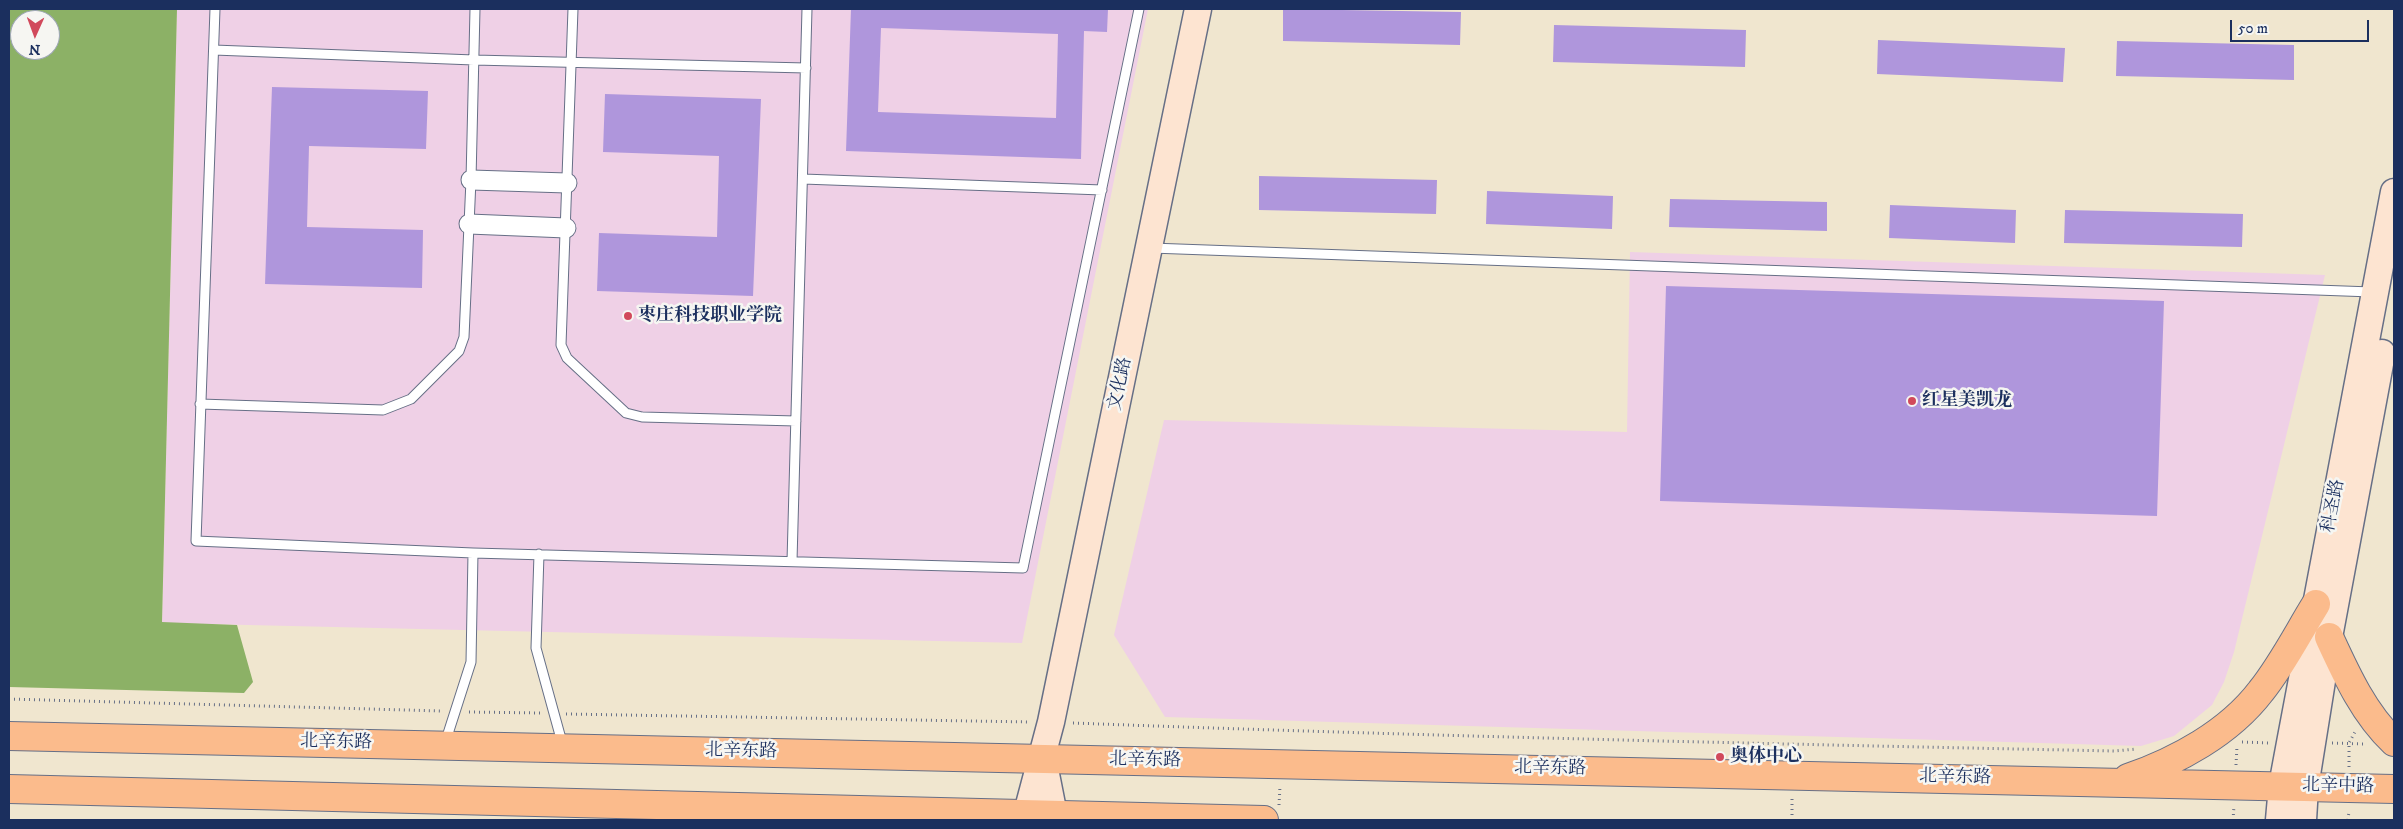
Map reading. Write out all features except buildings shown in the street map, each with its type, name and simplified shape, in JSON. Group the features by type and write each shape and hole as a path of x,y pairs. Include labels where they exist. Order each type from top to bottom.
{"main road":[{"path":"2115,782 2152,770 2186,753 2238,714 2260,692 2316,604"},
{"path":"2330,637 2344,668 2368,709 2394,742"},
{"name":"北辛东路","path":"9,736 2294,786"},
{"name":"北辛中路","path":"2294,786 2394,789"},
{"path":"9,789 1055,817 1264,820"}],"street":[{"name":"文化路","path":"1025,816 1043,758 1051,722 1198,9"},
{"path":"471,180 567,183"},
{"name":"科圣路","path":"2279,820 2294,786 2330,637 2385,289 2394,192"},
{"path":"468,224 566,228"},
{"name":"科圣路","path":"2303,820 2294,786 2316,604 2385,289"},
{"name":"文化路","path":"1043,758 1055,817"}],"lane":[{"path":"215,9 196,541 473,553 1023,568 1139,9"},
{"path":"200,404 383,410 411,400 459,350 464,337 471,180 475,9"},
{"path":"573,9 561,346 567,358 626,412 642,417 796,421"},
{"path":"792,561 807,9"},
{"path":"214,50 474,60 806,68"},
{"path":"803,179 1102,190"},
{"path":"1149,248 2385,289"},
{"path":"444,746 471,662 473,553"},
{"path":"539,554 536,648 564,749"}],"path":[{"path":"9,699 454,712 1051,722 1282,731 1803,744 2114,751 2141,749"},
{"path":"2348,820 2349,743 2368,709"},
{"path":"2233,820 2238,714"}],"shaded area":[{"name":"枣庄科技职业学院","path":"177,9 1148,9 1022,643 162,623"},
{"path":"1630,252 2325,275 2234,652 2224,682 2212,705 2174,736 2141,746 1165,717 1114,635 1164,420 1627,432"}],"green space":[{"path":"9,9 177,9 162,622 237,625 253,682 244,693 9,687"}],"place":[{"name":"枣庄科技职业学院","path":"628,316"},
{"name":"红星美凯龙","path":"1912,401"},
{"name":"奥体中心","path":"1720,757"}]}
